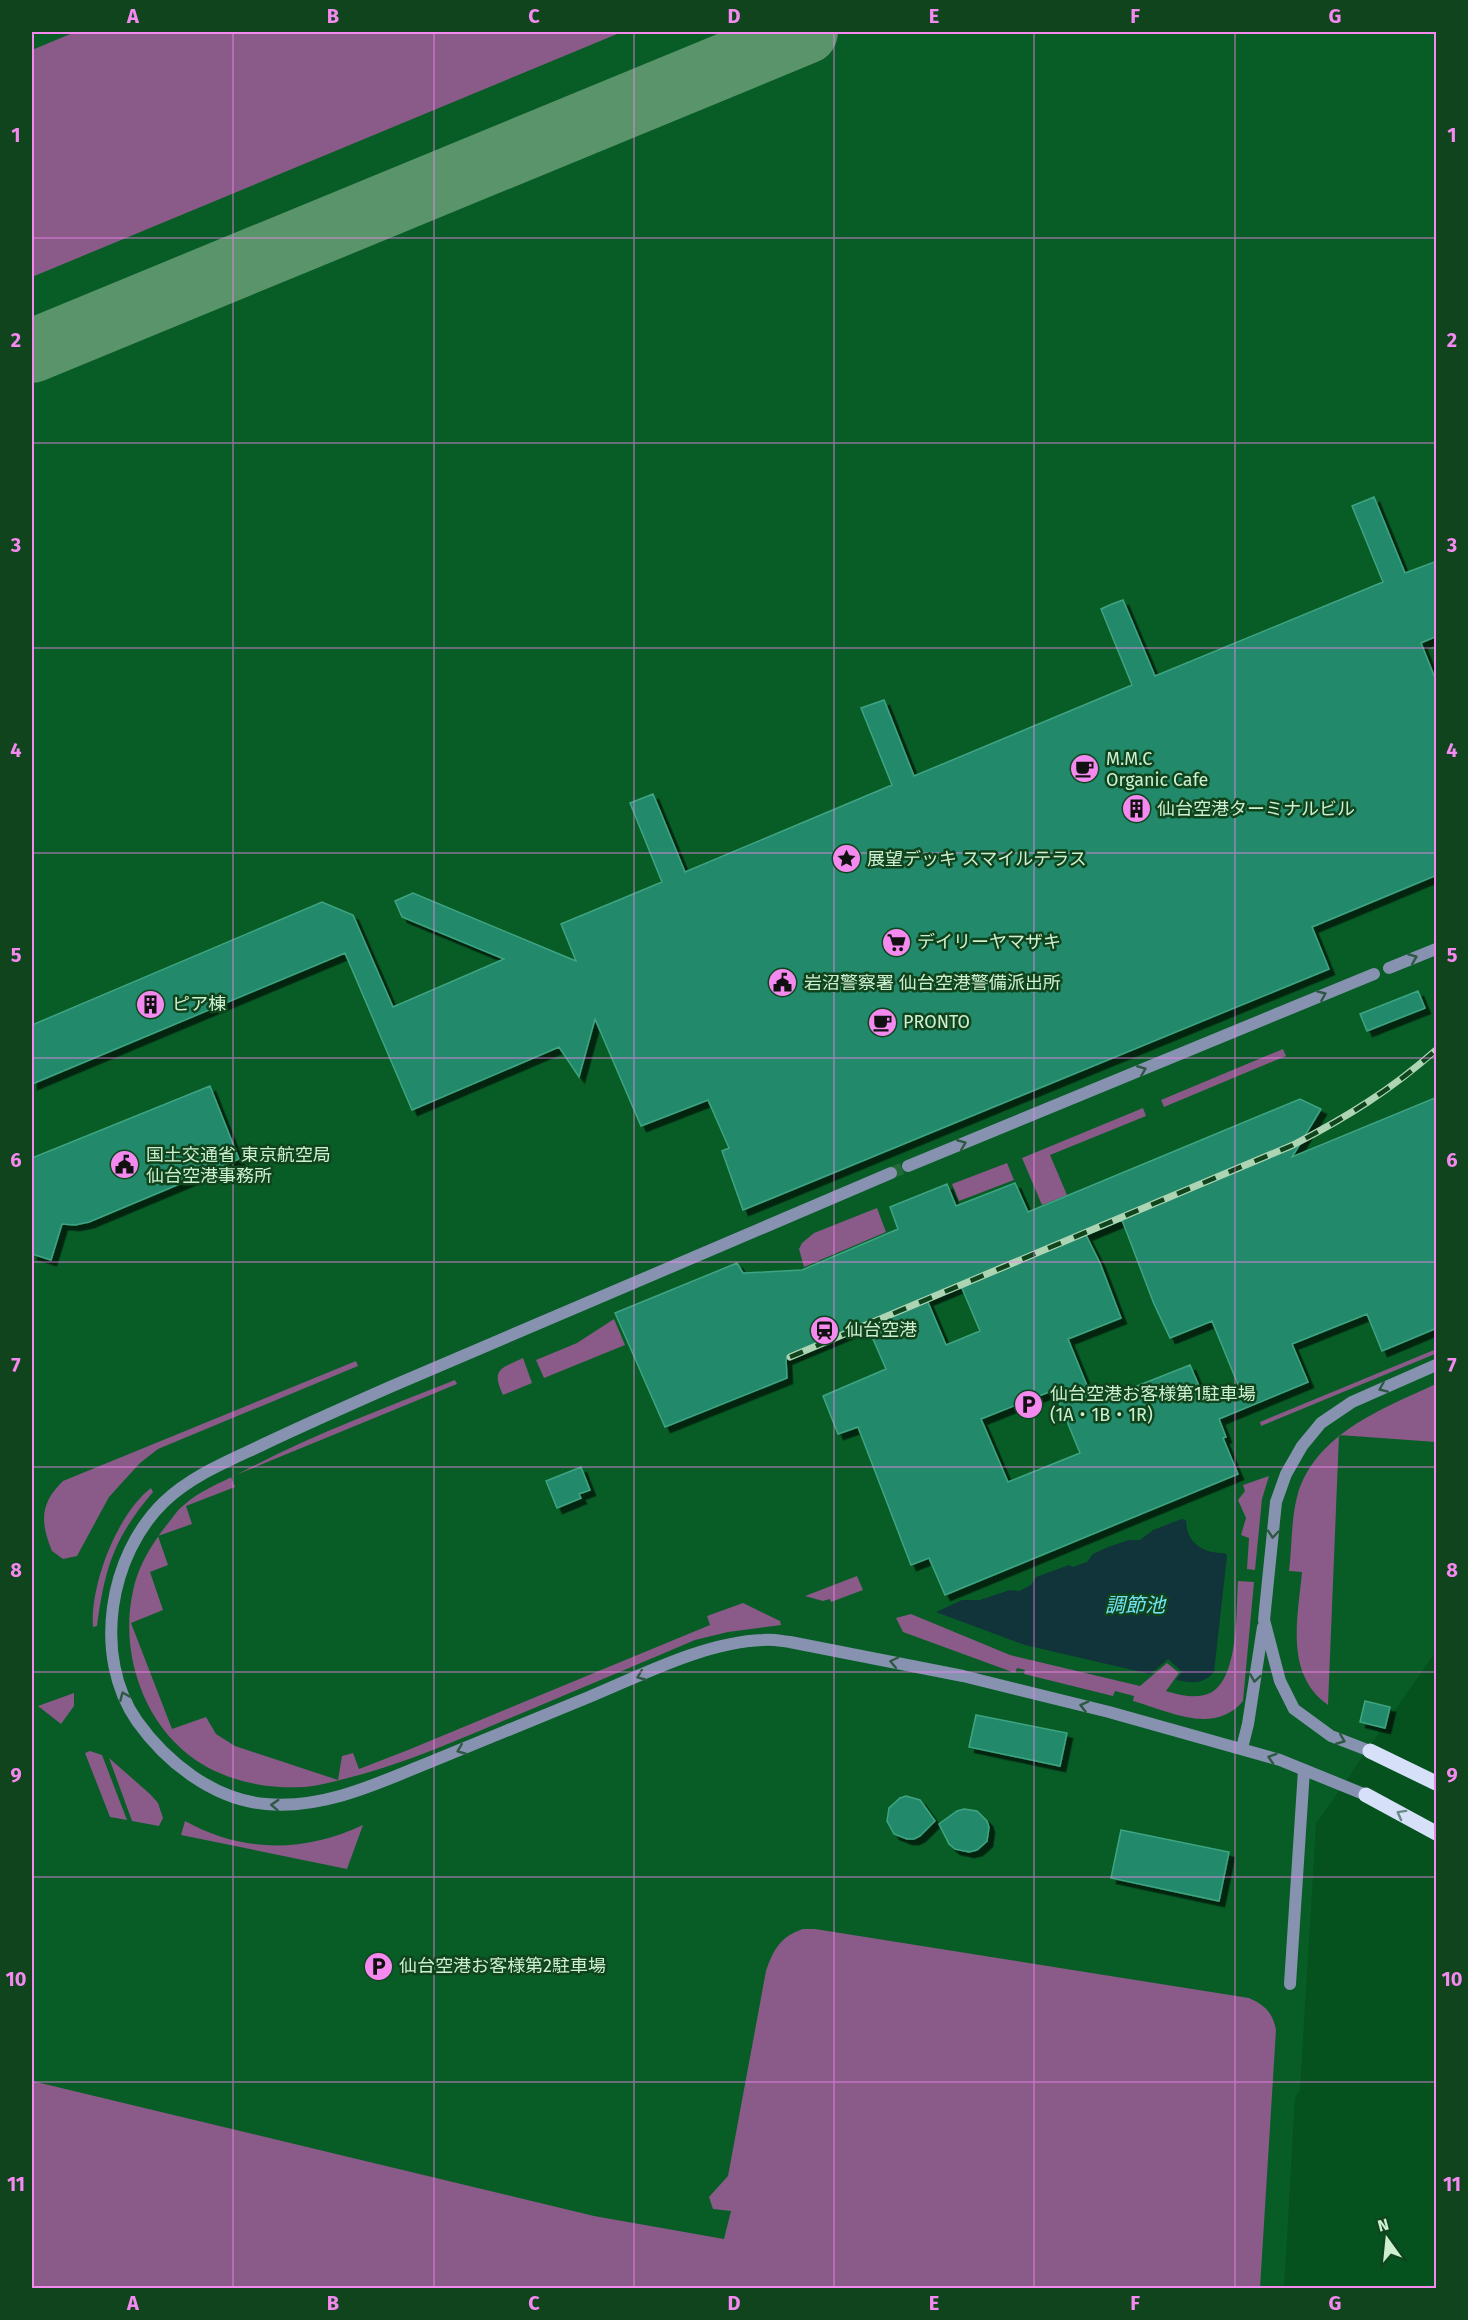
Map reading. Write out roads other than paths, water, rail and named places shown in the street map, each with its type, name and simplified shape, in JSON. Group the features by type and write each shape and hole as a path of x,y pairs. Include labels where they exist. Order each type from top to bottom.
{"main road":[{"path":"1370,1751 1437,1783"},
{"path":"1366,1795 1437,1833"}],"street":[{"path":"1389,968 1437,949"},
{"path":"908,1166 1374,974"},
{"path":"891,1173 337,1410 207,1470 182,1488 165,1501 141,1529 125,1562 113,1600 112,1644 115,1664 119,1684 136,1720 160,1749 190,1774 225,1794 260,1804 291,1805 320,1802 384,1781 695,1654 763,1640 798,1643 963,1676 1109,1712 1242,1748 1366,1795"},
{"path":"1242,1748 1264,1620 1276,1502 1287,1474 1302,1446 1321,1424 1352,1401 1437,1365"},
{"path":"1264,1620 1280,1682 1294,1709 1331,1736 1370,1751"},
{"path":"1290,1984 1304,1770"}],"water":[{"name":"調節池","path":"1182,1519 1186,1520 1189,1535 1198,1546 1210,1552 1225,1553 1227,1556 1214,1672 1201,1681 1176,1680 1182,1672 1168,1659 1150,1674 1025,1645 936,1612 962,1600 980,1600 1010,1590 1019,1591 1031,1585 1036,1577 1069,1565 1073,1567 1087,1562 1093,1554 1108,1547 1129,1540 1140,1540 1153,1530"}],"tunnel":[{"path":"891,1173 908,1166"}],"railway":[{"path":"790,1357 1293,1145 1368,1102 1436,1050"}],"place":[{"name":"M.M.C Organic Cafe","path":"1085,769"},
{"name":"仙台空港ターミナルビル","path":"1136,809"},
{"name":"展望デッキ スマイルテラス","path":"846,859"},
{"name":"デイリーヤマザキ","path":"896,942"},
{"name":"岩沼警察署 仙台空港警備派出所","path":"783,983"},
{"name":"ピア棟","path":"151,1004"},
{"name":"PRONTO","path":"882,1022"},
{"name":"国土交通省 東京航空局 仙台空港事務所","path":"125,1165"},
{"name":"仙台空港","path":"824,1330"},
{"name":"仙台空港お客様第1駐車場 (1A・1B・1R)","path":"1029,1404"},
{"name":"仙台空港お客様第2駐車場","path":"378,1966"}]}
